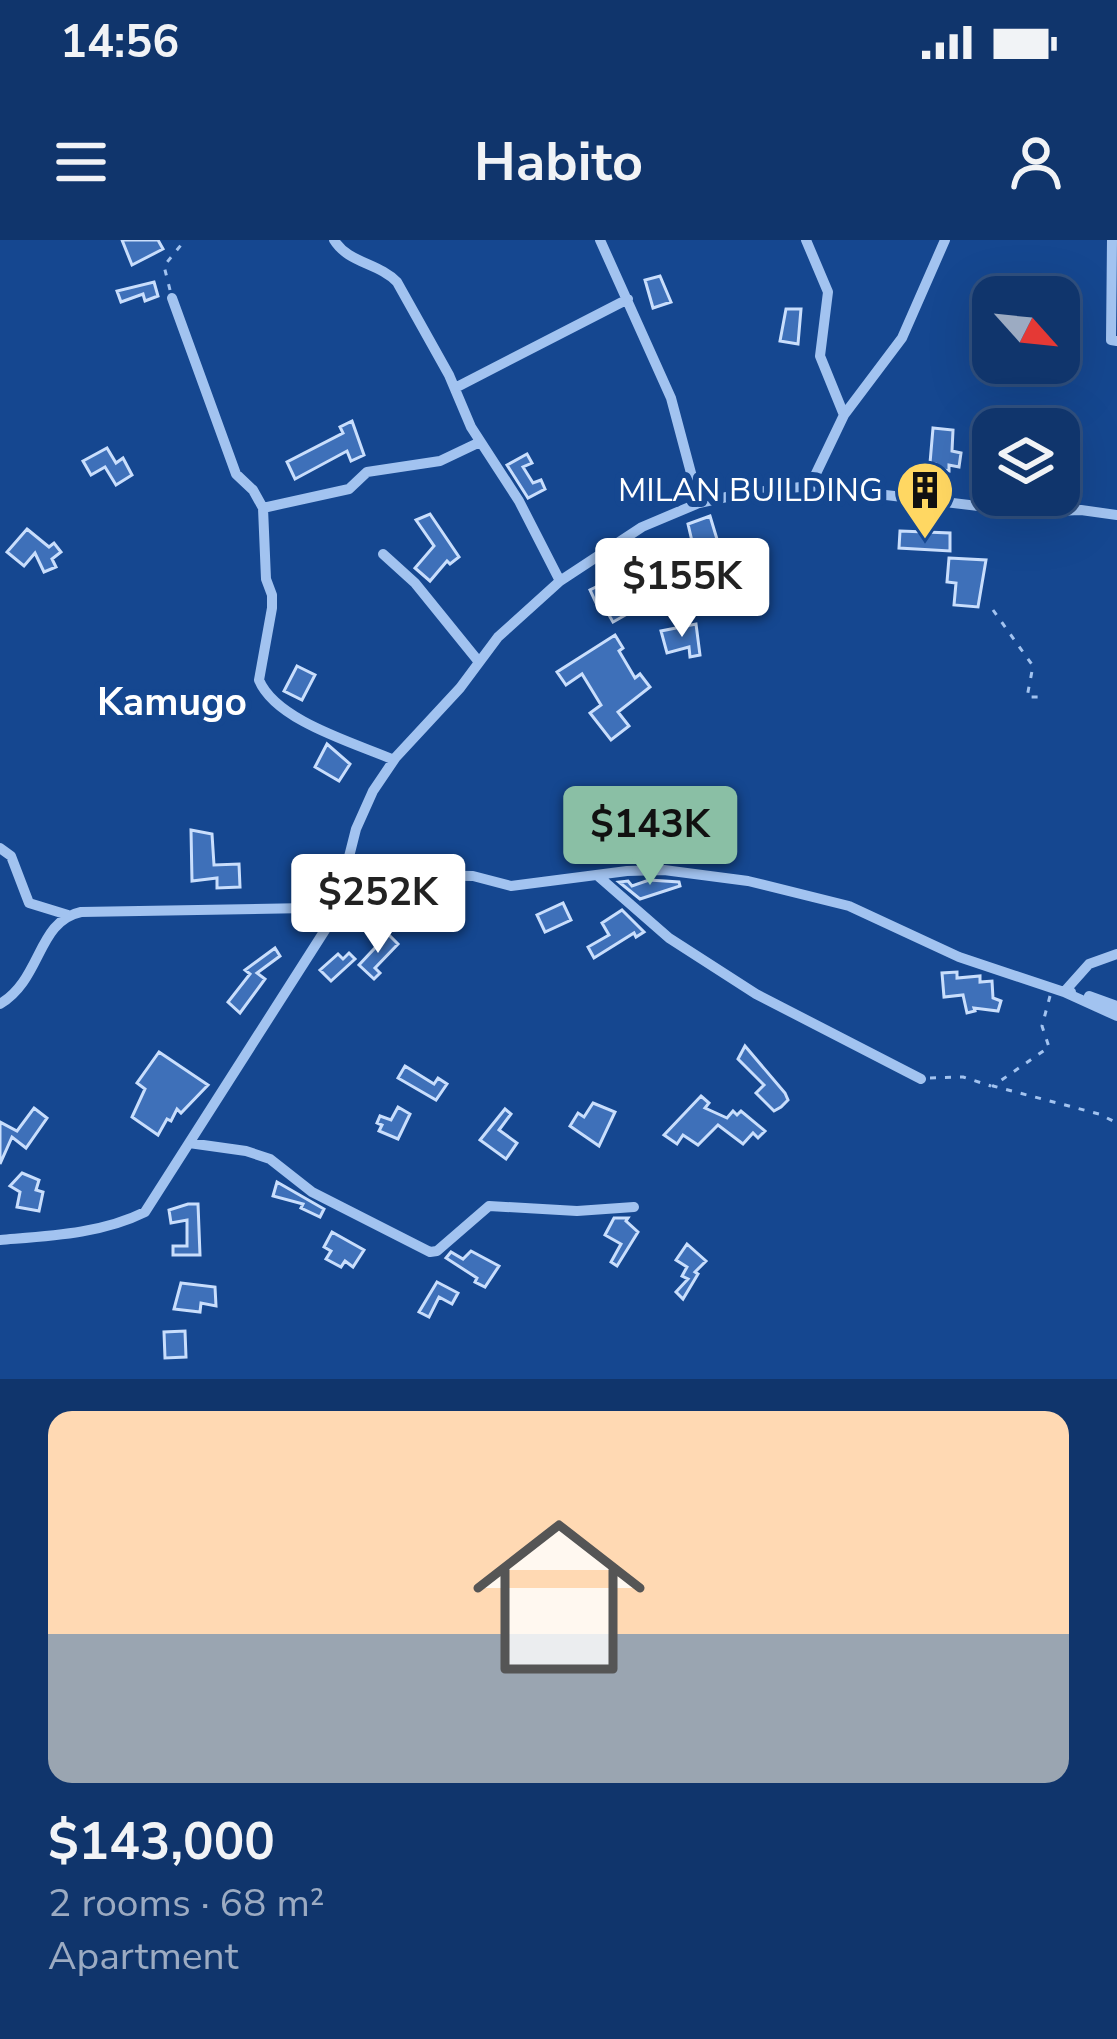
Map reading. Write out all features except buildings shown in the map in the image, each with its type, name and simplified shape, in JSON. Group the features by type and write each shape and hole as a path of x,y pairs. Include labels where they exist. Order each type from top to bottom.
{"street":[{"path":"334,240 340,249 387,271 397,282 480,442 519,501 560,581"},
{"path":"600,240 682,427 699,502"},
{"path":"806,240 828,292 820,356 844,415"},
{"path":"810,486 844,415 902,338 945,240"},
{"path":"1112,240 1111,340 1117,341"},
{"path":"172,298 236,474 263,508 266,579 272,595 259,680 263,691 286,712 394,760"},
{"path":"454,388 628,298"},
{"path":"263,508 349,489 367,472 440,461 480,442"},
{"path":"0,1240 76,1232 124,1222 145,1212 334,916 356,829 394,760 498,637 560,581 642,527 699,502 810,486 1029,512 1081,510 1117,515"},
{"path":"383,554 416,583 479,662"},
{"path":"0,848 11,856 29,903 68,915"},
{"path":"0,1004 26,982 52,927 68,915 200,907 308,908 367,877 385,875 473,876 511,886 664,871 748,880 816,895 958,957 1117,1006"},
{"path":"598,876 669,938 756,994 921,1079"},
{"path":"1058,990 1089,964 1117,954"},
{"path":"1058,990 1117,1016"},
{"path":"189,1143 270,1159 312,1192 430,1252 489,1206 577,1211 634,1207"}],"path":[{"path":"172,298 164,266 185,240"},
{"path":"993,610 1033,666 1027,697 1038,697 1034,697"},
{"path":"993,1086 1049,1047 1042,1026 1058,990"},
{"path":"921,1079 963,1077 1117,1123"}],"place":[{"name":"MILAN BUILDING","path":"925,541"}],"district":[{"name":"Kamugo","path":"172,702"}]}
